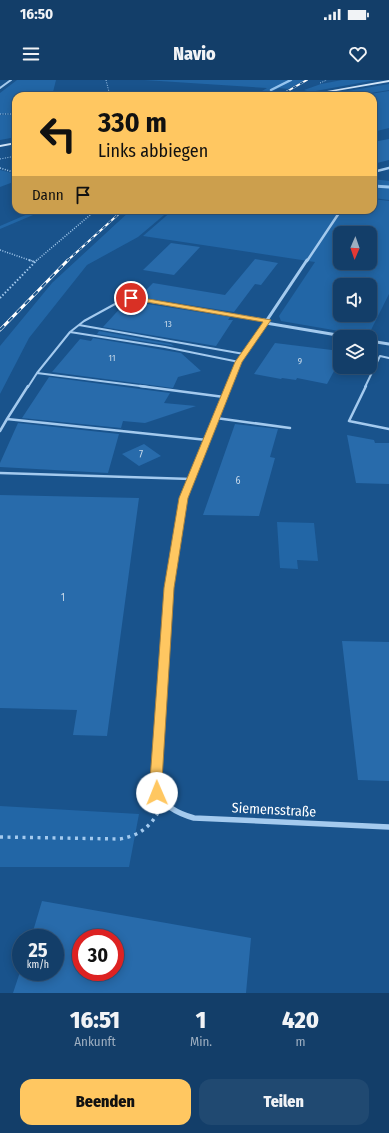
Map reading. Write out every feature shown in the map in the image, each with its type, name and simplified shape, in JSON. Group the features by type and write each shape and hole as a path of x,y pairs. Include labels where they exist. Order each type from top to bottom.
{"main road":[{"path":"325,92 389,81"},
{"path":"0,146 12,144"}],"street":[{"path":"0,88 11,80"},
{"path":"377,171 389,168"},
{"path":"163,803 157,793 156,780 169,588 183,498 238,362 338,214"},
{"path":"267,321 333,334"},
{"path":"377,342 389,344"},
{"name":"Siemensstraße","path":"163,803 175,813 194,818 389,827"}],"lane":[{"path":"0,431 37,373 70,332 79,325 126,298 267,321"},
{"path":"79,325 244,354"},
{"path":"70,332 166,347 238,362"},
{"path":"389,358 380,356 350,421 389,429"},
{"path":"37,373 224,397"},
{"path":"216,418 290,428"},
{"path":"7,419 207,440"},
{"path":"0,473 191,479"}],"path":[{"path":"106,80 109,92"},
{"path":"0,114 12,114"},
{"path":"0,159 12,157"},
{"path":"0,168 12,172"},
{"path":"0,298 35,262 91,214"},
{"path":"0,250 35,262"},
{"path":"0,837 120,839 139,836 149,828 163,803"}],"shaded area":[{"path":"17,80 56,80 53,92 12,92 12,113 0,114 0,93"},
{"path":"144,80 305,80 288,89 279,88 271,92 260,92 267,88"},
{"path":"342,80 376,80 310,92 304,90 321,84"},
{"path":"389,84 389,90 377,92 342,92"},
{"path":"389,91 389,128 377,131 377,93"},
{"path":"12,114 12,138 0,140 0,115"},
{"path":"0,170 12,173 12,182 0,187"},
{"path":"377,180 389,181 389,200 377,198"},
{"path":"377,200 389,201 389,294 377,318 377,278 333,278 333,322 375,322 371,330 333,330 281,321 279,316 315,262 143,236 168,214 377,214"},
{"path":"28,214 36,214 0,229 0,226"},
{"path":"127,214 165,214 138,237 87,265 29,338 0,394 0,346 52,283"},
{"path":"277,522 314,523 318,561 297,560 298,569 280,568"},
{"path":"0,806 139,814 129,867 0,867"}],"building":[{"path":"389,139 389,160 377,163 377,141"},
{"path":"171,243 200,247 174,275 143,270"},
{"path":"255,259 278,263 261,285 255,284 234,312 139,297 153,283 225,295"},
{"path":"135,302 230,317 228,320 233,320 216,346 103,327 125,303 132,304"},
{"path":"99,331 171,344 174,346 97,334"},
{"path":"93,338 181,353 201,371 178,377 173,388 52,372 80,339 91,341"},
{"path":"275,343 333,350 333,373 327,384 297,378 296,380 281,379 254,374"},
{"path":"49,377 170,393 164,403 196,406 145,423 123,421 121,428 22,418"},
{"path":"18,423 119,434 108,473 0,467 0,463"},
{"path":"235,424 278,429 270,457 275,458 259,516 203,515"},
{"path":"347,435 374,440 375,443 389,443 389,484 356,483"},
{"path":"144,444 161,456 139,466 122,454"},
{"path":"0,495 139,498 107,736 73,735 77,710 0,708"},
{"path":"342,641 389,642 389,781 358,780"},
{"path":"42,901 251,938 246,993 13,993 17,981 64,981 64,929 34,929"}],"waterway":[{"path":"271,90 291,80"},
{"path":"377,186 389,187"}],"railway":[{"path":"286,92 307,80"},
{"path":"67,261 119,214"},
{"path":"0,330 67,261"}],"route":[{"path":"131,298 267,320 238,362 183,498 169,588 156,780 157,793"}]}
